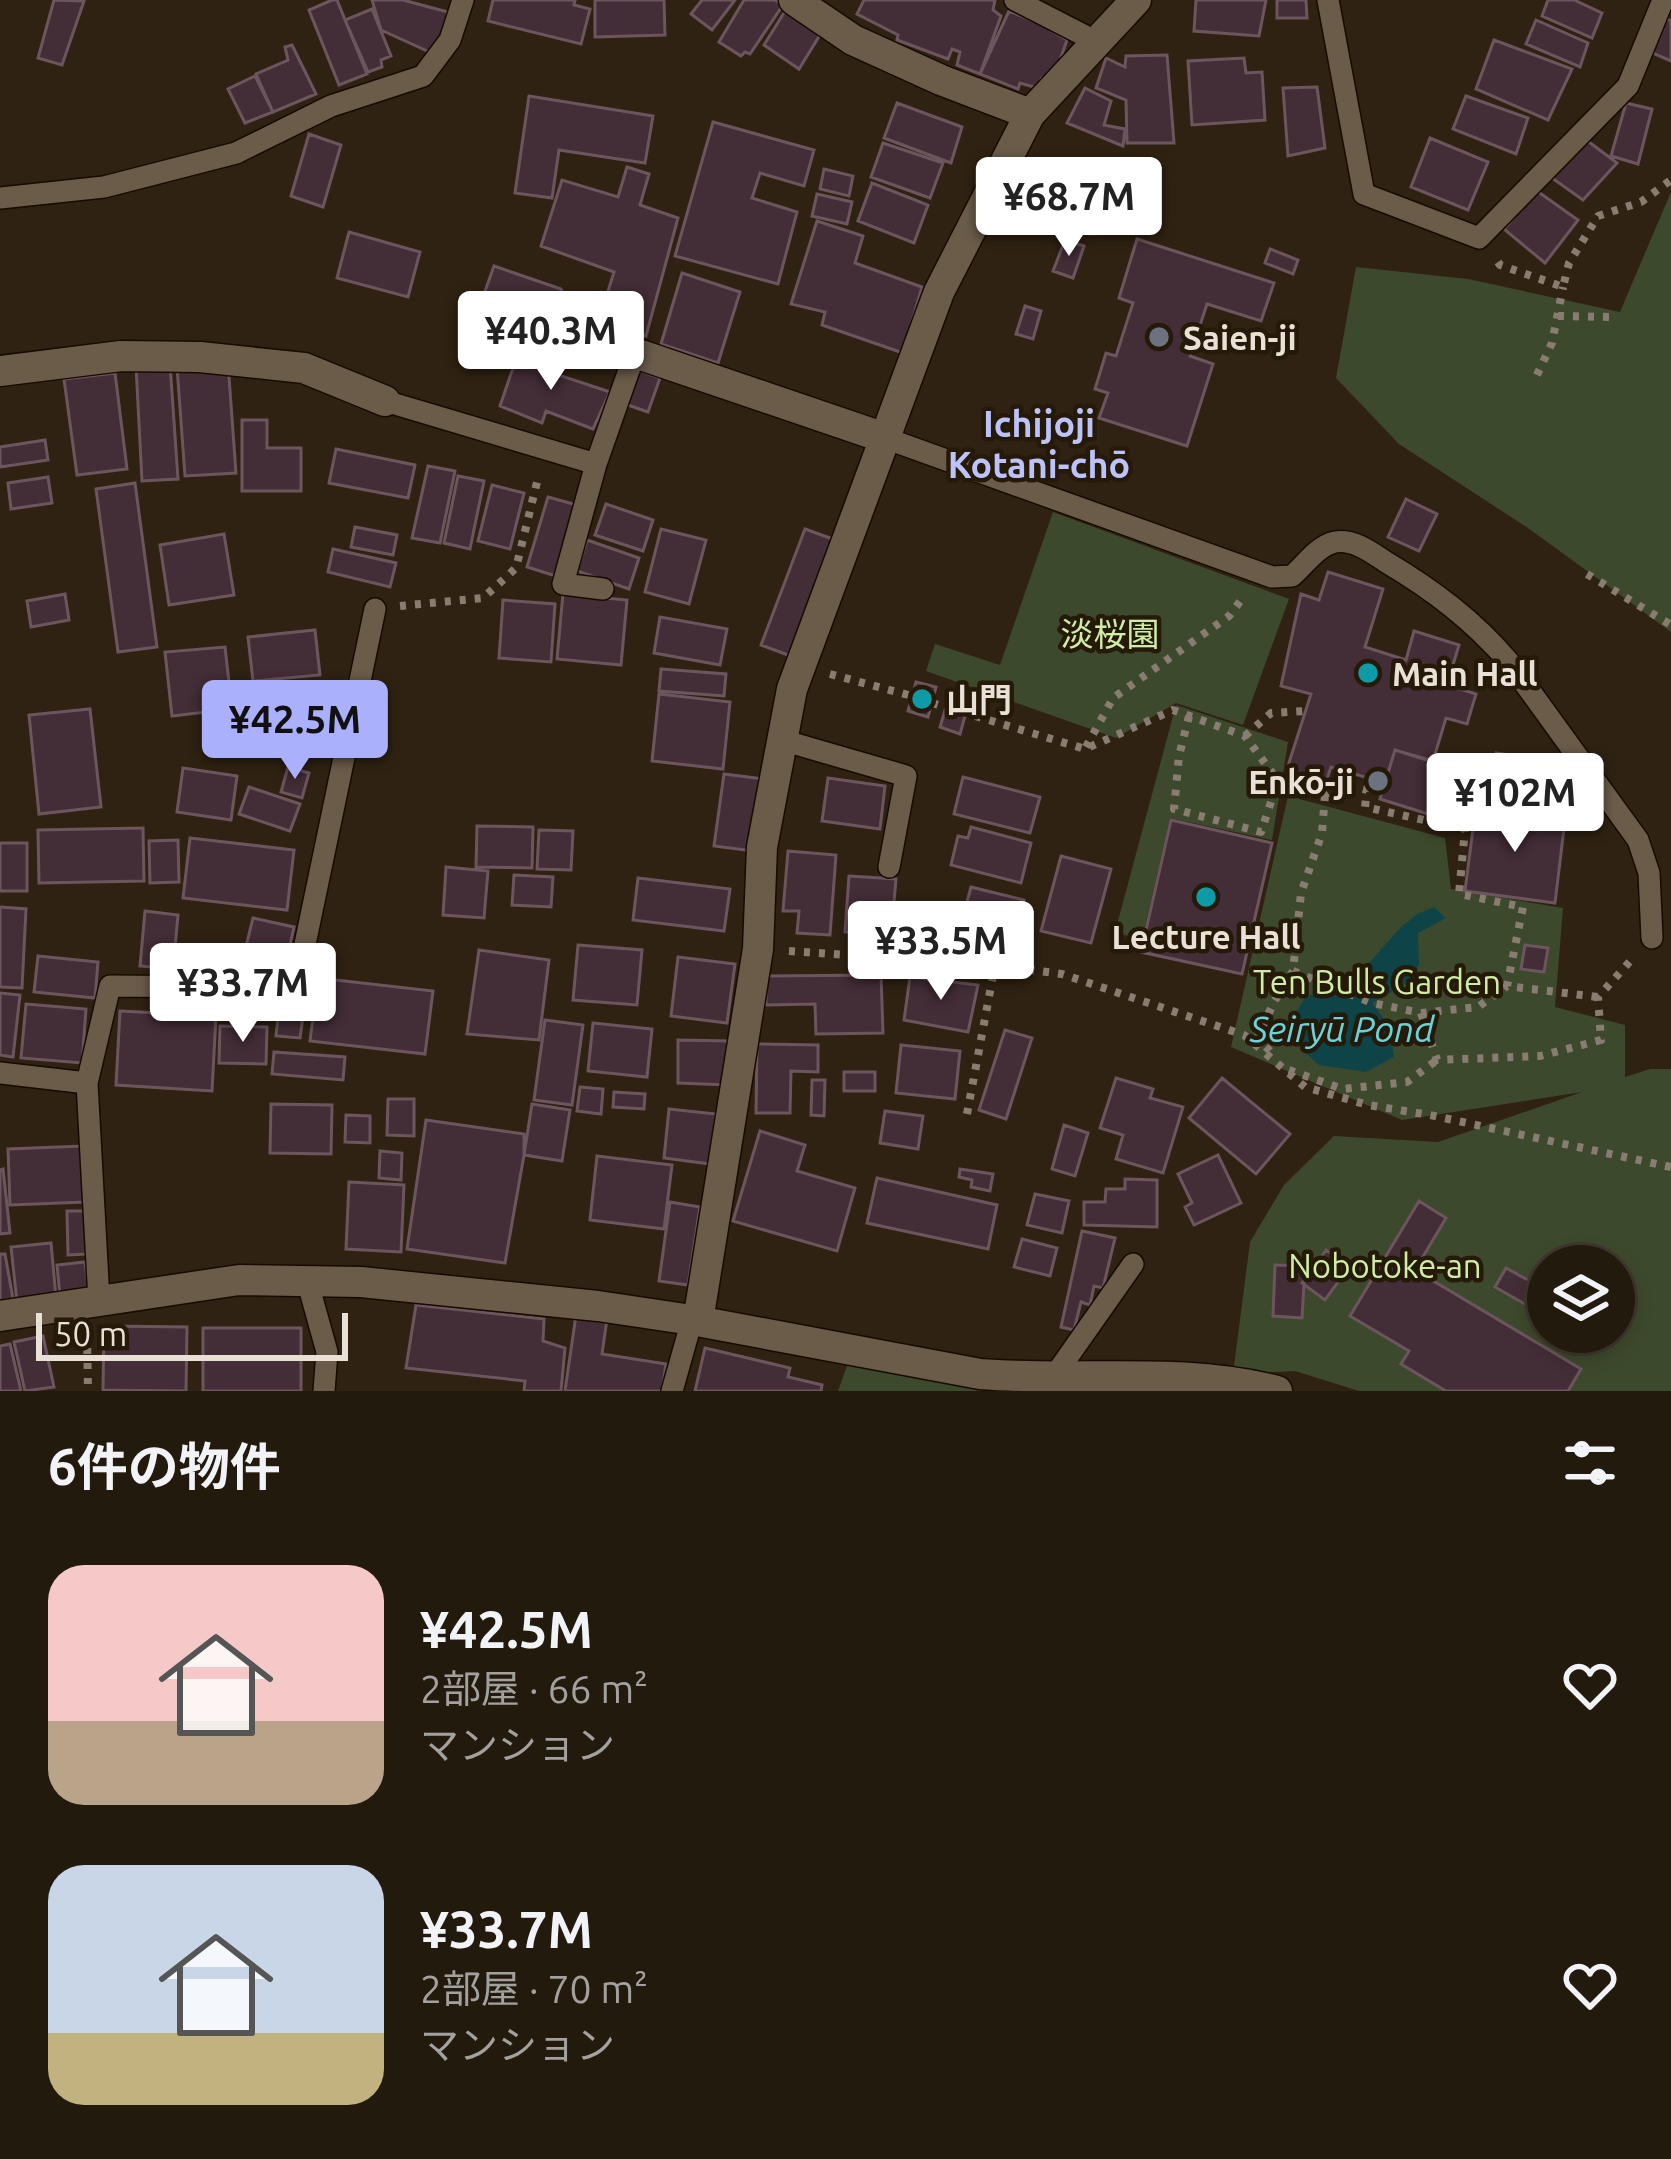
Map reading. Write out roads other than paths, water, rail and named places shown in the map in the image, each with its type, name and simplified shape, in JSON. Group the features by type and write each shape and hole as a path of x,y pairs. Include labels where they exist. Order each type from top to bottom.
{"street":[{"path":"794,0 853,40 1030,114"},
{"path":"695,1320 758,949 762,847 792,689 939,292 1030,114 1136,0"},
{"path":"635,353 885,438"},
{"path":"0,371 121,356 200,357 304,368 385,401"},
{"path":"0,1316 239,1280 307,1280 456,1290 695,1320 980,1374 1202,1378 1277,1391"}],"lane":[{"path":"0,198 104,188 236,153 331,106 423,76 450,40 463,0"},
{"path":"1015,0 1097,42"},
{"path":"1328,0 1364,194 1479,238 1628,86 1663,0"},
{"path":"563,584 596,464 635,353"},
{"path":"385,401 596,464"},
{"path":"885,438 1277,578 1292,576 1328,544 1346,542 1364,548 1449,602 1509,662 1638,840 1649,873 1652,938"},
{"path":"539,583 603,590"},
{"path":"93,1301 88,1083 110,986 222,987 294,997 375,609"},
{"path":"782,740 906,776 890,867"},
{"path":"0,1073 88,1083"},
{"path":"1053,1378 1133,1264"},
{"path":"307,1280 327,1352 323,1391"},
{"path":"672,1391 695,1320"}],"water":[{"name":"Seiryū Pond","path":"1434,907 1446,918 1418,933 1419,965 1404,985 1372,1003 1389,1026 1394,1057 1366,1072 1319,1065 1284,1033 1306,996 1340,989 1399,929"}],"place":[{"name":"Saien-ji","path":"1159,337"},
{"name":"Main Hall","path":"1368,673"},
{"name":"山門","path":"922,699"},
{"name":"Enkō-ji","path":"1378,781"},
{"name":"Lecture Hall","path":"1206,897"}],"district":[{"name":"Ichijoji Kotani-chō","path":"1039,444"}],"park label":[{"name":"淡桜園","path":"1110,633"},
{"name":"Ten Bulls Garden","path":"1377,981"},
{"name":"Nobotoke-an","path":"1385,1265"}]}
